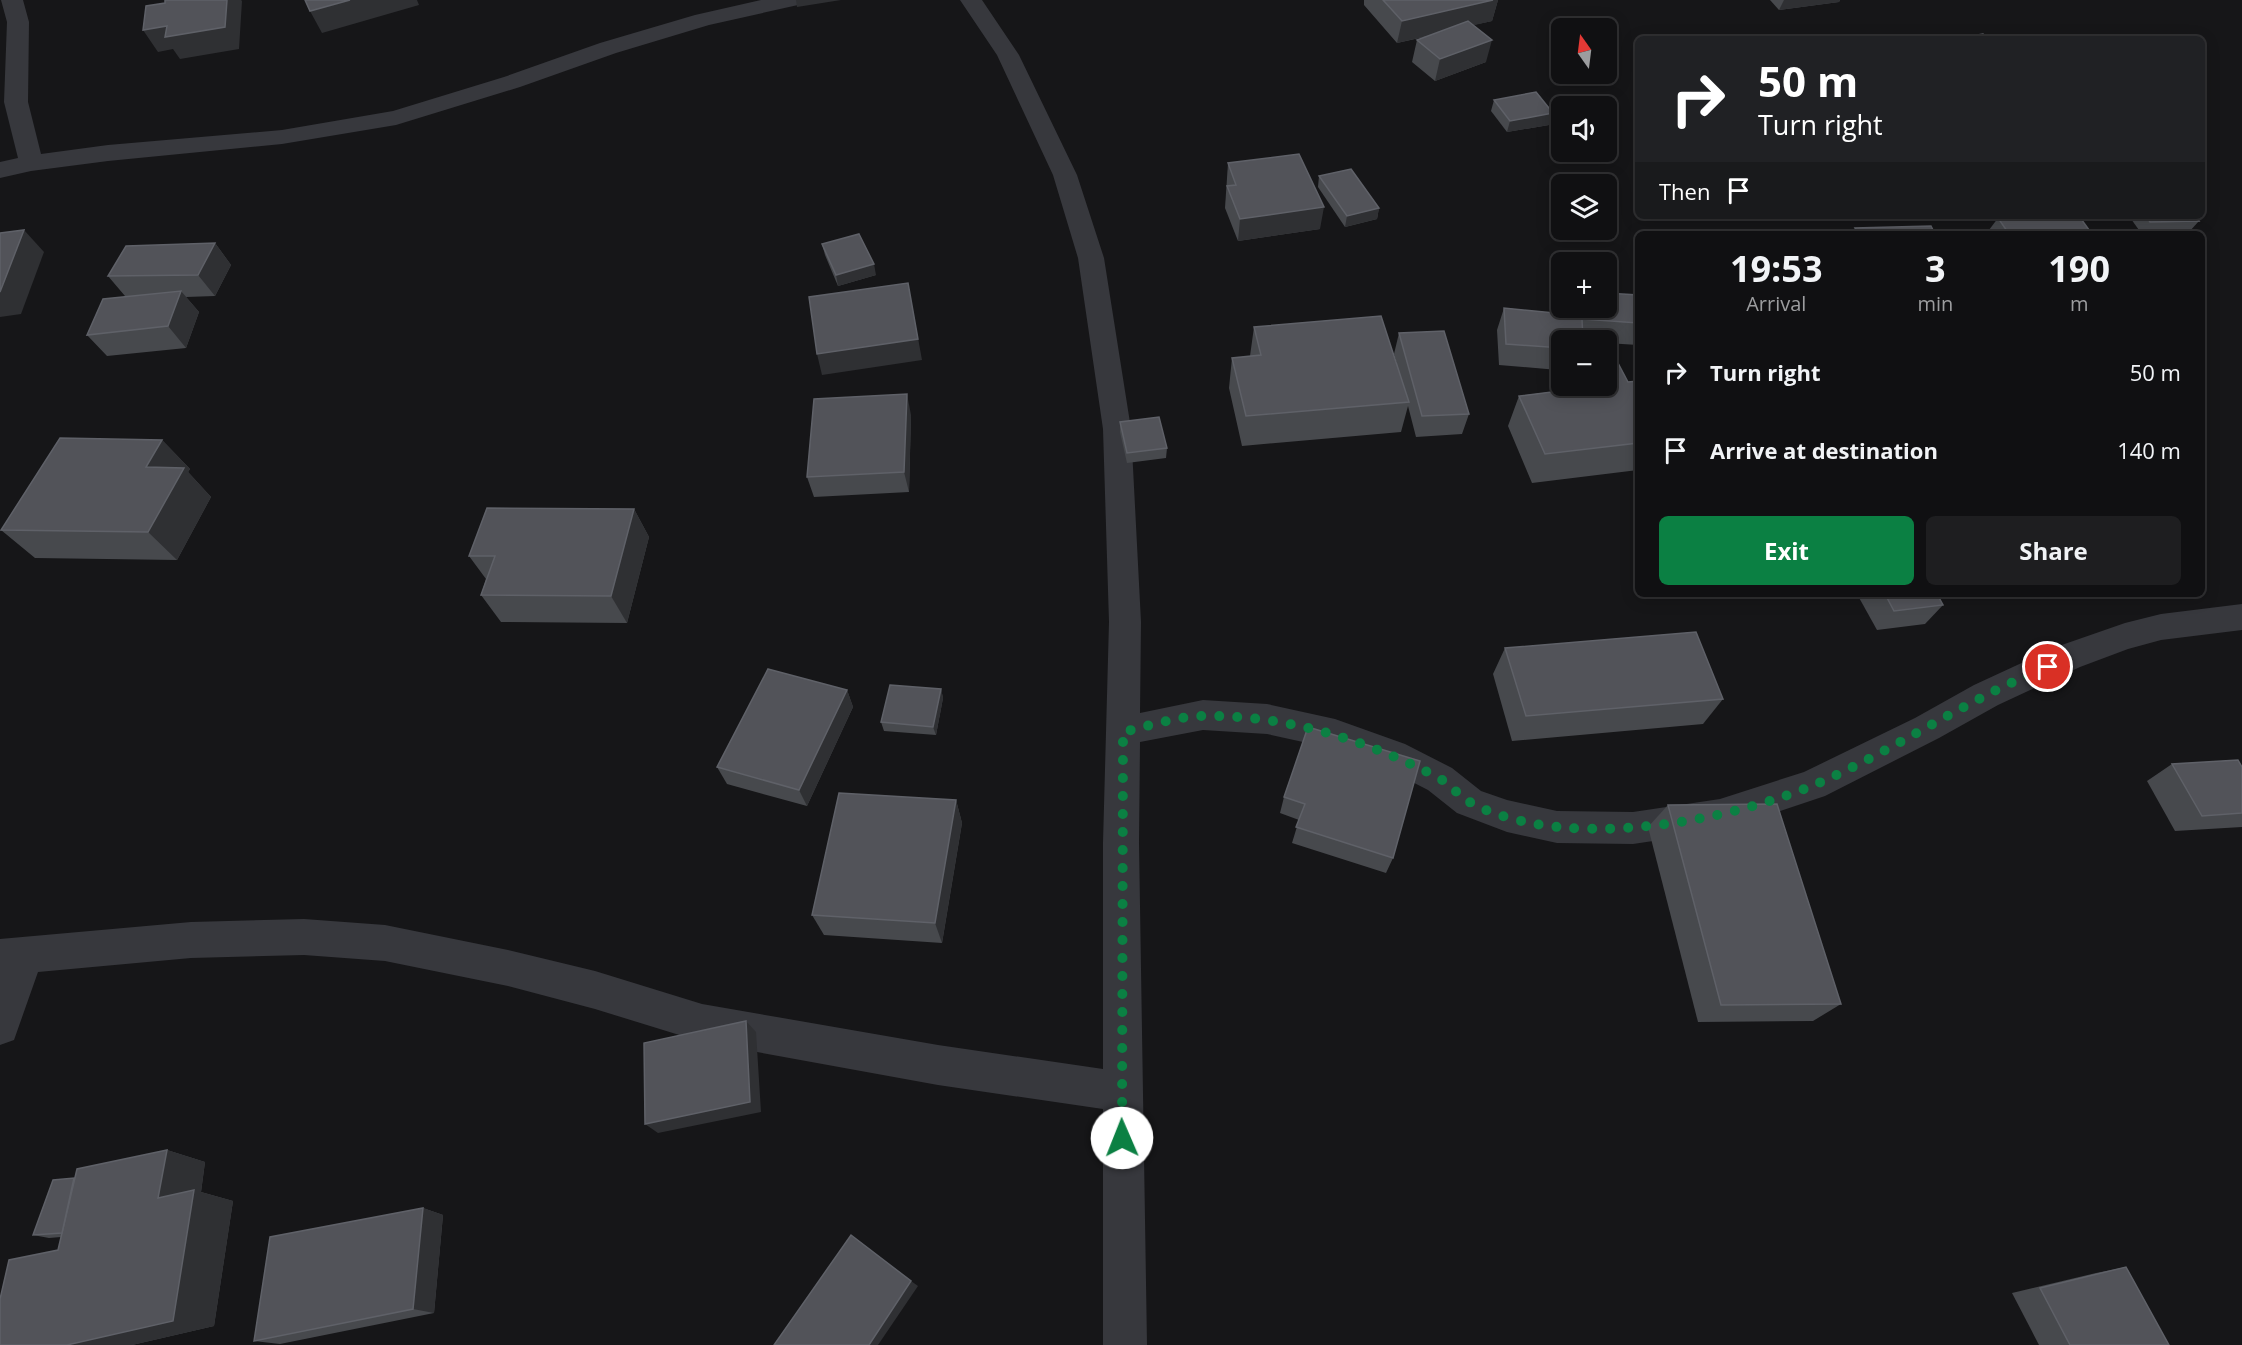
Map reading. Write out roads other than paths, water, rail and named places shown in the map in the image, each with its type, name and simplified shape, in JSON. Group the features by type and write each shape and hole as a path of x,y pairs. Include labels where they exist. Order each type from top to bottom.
{"street":[{"path":"12,0 18,22 16,102 31,163"},
{"path":"0,170 31,163 282,137 396,118 661,32 790,0"},
{"path":"971,0 1008,55 1065,175 1091,258 1117,429 1125,622 1122,1092 1125,1345"},
{"path":"1123,732 1203,716 1267,719 1335,734 1394,755 1440,779 1469,802 1507,816 1557,827 1633,828 1720,815 1813,785 1927,728 1986,695 2068,657 2125,636 2161,627 2242,617"},
{"path":"0,1026 12,957 191,940 304,938 386,943 508,968 595,990 702,1023 938,1065 1122,1092"}]}
